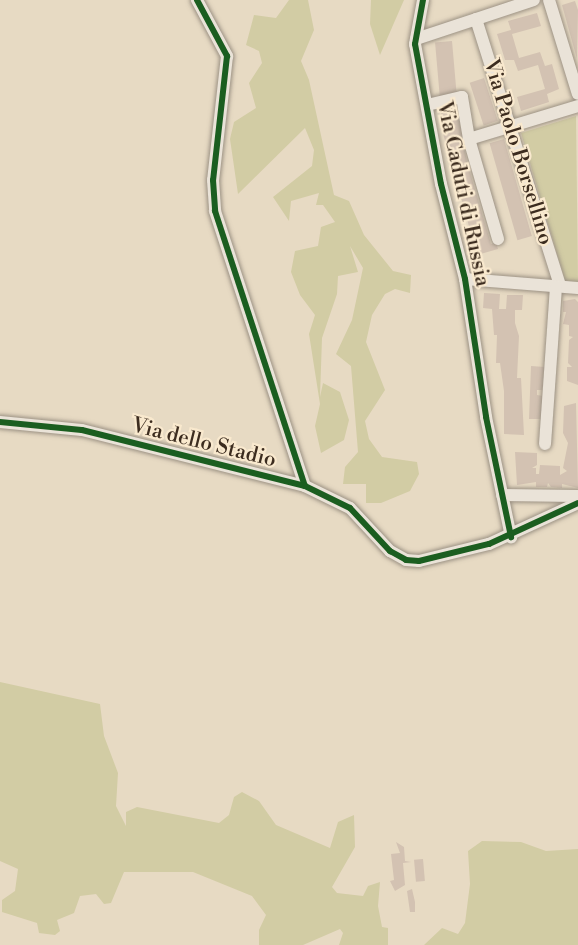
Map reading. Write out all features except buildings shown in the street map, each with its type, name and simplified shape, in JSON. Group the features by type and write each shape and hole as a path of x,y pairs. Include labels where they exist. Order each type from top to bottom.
{"street":[{"path":"197,0 226,56 213,180 215,211 305,486"},
{"name":"Via Caduti di Russia","path":"423,0 416,39 426,105 465,279 511,537"},
{"path":"416,39 534,0"},
{"path":"549,0 578,94"},
{"name":"Via Paolo Borsellino","path":"476,19 558,286 545,444"},
{"path":"426,105 462,97 469,139 498,239"},
{"path":"469,139 578,106"},
{"path":"465,279 578,288"},
{"name":"Via dello Stadio","path":"0,422 82,430 305,486 350,508 390,551 406,560 455,554 511,537 555,511 578,502"},
{"path":"502,495 578,495"}],"shaded area":[{"path":"289,0 308,0 314,30 301,61 309,80 334,195 349,201 364,235 393,271 411,275 410,293 395,289 385,294 372,315 366,342 385,390 365,421 369,439 382,457 417,462 419,474 410,491 381,503 366,503 366,484 343,484 345,467 358,452 351,366 336,354 352,320 363,268 350,246 358,272 338,276 337,294 322,338 320,397 323,383 340,392 349,420 344,440 321,453 315,426 320,404 309,334 315,315 300,295 291,272 295,251 318,246 321,227 335,222 323,205 316,205 319,193 291,201 289,221 273,197 312,166 314,150 305,128 238,194 230,139 234,122 256,108 249,83 262,63 259,51 246,45 254,15 276,18"},
{"path":"371,0 404,0 380,55 370,24"},
{"path":"576,116 578,283 566,284 521,133"},
{"path":"0,682 100,704 104,736 118,773 116,806 126,826 126,812 137,807 219,823 229,815 234,797 242,792 259,801 276,825 330,848 338,822 354,815 355,847 332,887 337,893 363,896 368,886 380,882 378,906 382,927 388,928 388,945 339,945 343,933 340,929 303,945 259,945 259,930 266,915 252,896 193,872 124,872 111,903 104,904 96,894 80,896 74,913 57,920 60,931 55,935 39,933 37,923 2,912 2,900 15,891 18,869 0,861"},
{"path":"482,841 521,842 546,851 578,849 578,945 424,945 442,928 458,934 465,923 470,884 468,851"}],"cycle path":[{"path":"197,0 227,56 213,180 215,211 305,486"},
{"path":"423,0 415,44 441,184 465,279 486,417 511,537"},
{"path":"0,422 82,430 305,486 350,508 390,551 406,560 419,561 489,544 578,503"}]}
